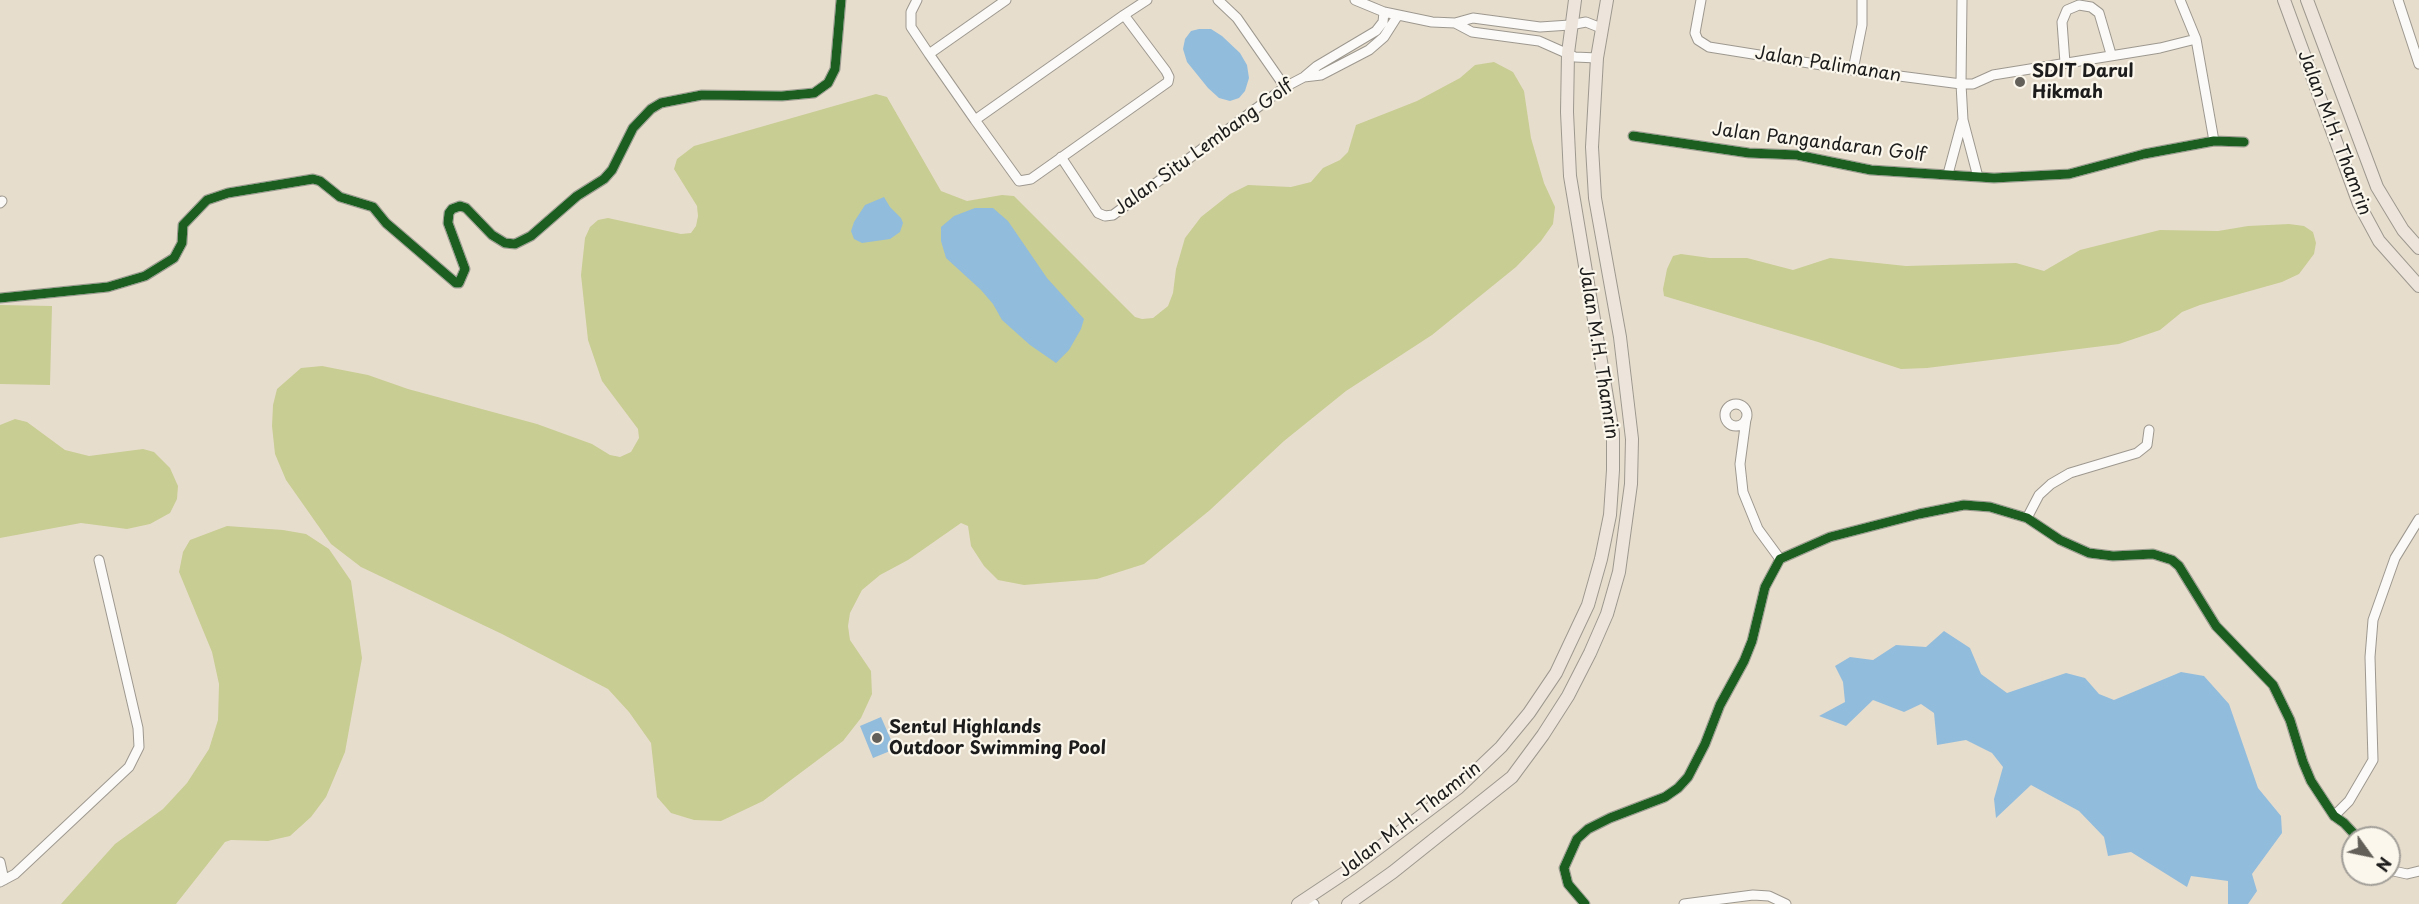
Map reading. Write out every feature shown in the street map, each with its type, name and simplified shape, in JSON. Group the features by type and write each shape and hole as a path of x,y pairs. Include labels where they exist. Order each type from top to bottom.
{"main road":[{"name":"Jalan M.H. Thamrin","path":"1305,903 1458,788 1501,747 1529,713 1556,673 1588,605 1610,515 1613,433 1570,176 1567,112 1568,53 1575,0"},
{"name":"Jalan M.H. Thamrin","path":"1348,904 1393,872 1512,777 1549,726 1590,653 1607,614 1619,572 1631,484 1632,439 1620,337 1595,198 1592,147 1597,58 1607,0"},
{"name":"Jalan M.H. Thamrin","path":"2284,0 2346,171 2366,218 2379,241 2419,286"},
{"name":"Jalan M.H. Thamrin","path":"2307,0 2377,186 2403,230 2419,248"}],"street":[{"path":"0,298 108,287 146,276 174,258 182,243 183,225 207,200 228,194 313,179 320,181 340,197 374,207 386,223 456,283 459,283 465,269 449,228 449,213 452,209 460,206 466,208 492,235 504,243 515,244 531,236 578,196 604,179 612,170 633,128 651,109 661,103 702,95 782,96 814,93 828,82 835,69 841,0"},
{"path":"917,0 911,12 911,27 919,42 1019,181 1028,181 1168,82 1169,76 1166,71 1124,15"},
{"path":"929,54 1006,0"},
{"path":"975,120 1147,0"},
{"path":"1218,0 1237,18 1285,87"},
{"path":"1355,0 1384,12 1455,23 1472,32 1539,41 1582,59 1597,58"},
{"name":"Jalan Palimanan","path":"1701,0 1695,28 1698,40 1709,46 1853,70 1960,84"},
{"path":"1853,70 1862,25 1862,0"},
{"path":"1962,0 1960,84 1963,120 1978,177"},
{"path":"2181,0 2196,39 2214,141"},
{"path":"2398,0 2419,64"},
{"path":"2065,63 2062,22 2067,10 2079,5 2091,7 2099,13 2111,54"},
{"name":"Jalan Situ Lembang Golf","path":"1061,157 1098,213 1109,216 1285,87 1376,31 1383,22 1384,12"},
{"name":"Jalan Situ Lembang Golf","path":"1304,77 1322,75 1369,50 1384,37 1398,15"},
{"path":"1455,23 1473,18 1540,27 1586,22 1601,28"},
{"path":"1960,84 1974,84 1994,75 2111,54 2160,48 2196,39"},
{"path":"1350,46 1355,57"},
{"path":"1948,174 1963,120"},
{"name":"Jalan Pangandaran Golf","path":"1633,136 1749,153 1797,155 1871,170 2009,178 2069,174 2144,154 2214,141 2244,142"},
{"path":"1746,419 1740,464 1743,492 1758,529 1780,559"},
{"path":"2027,518 2038,495 2051,484 2070,473 2137,453 2147,446 2149,430"},
{"path":"1585,904 1568,884 1564,868 1573,846 1588,829 1665,797 1688,777 1705,744 1720,705 1744,661 1752,641 1765,587 1780,559 1830,537 1964,505 1990,507 2027,518 2060,540 2089,553 2113,556 2152,554 2172,560 2179,566 2216,626 2273,685 2286,711 2302,762 2311,781 2334,816 2347,826"},
{"path":"2334,816 2349,801 2373,760 2370,638 2373,620 2395,558 2419,519"},
{"path":"0,862 2,881 15,874 129,767 139,747 138,728 99,560"},
{"path":"2401,873 2407,874 2419,871"},
{"path":"1684,904 1754,895 1769,897 1786,904"}],"green space":[{"path":"1494,62 1513,72 1524,91 1531,138 1544,183 1555,207 1553,224 1541,241 1516,267 1432,335 1346,391 1284,441 1210,510 1144,564 1097,579 1024,585 998,580 984,566 971,546 968,526 961,523 908,560 880,575 862,590 850,613 848,626 850,640 871,671 872,694 861,718 843,741 763,801 721,821 694,820 671,813 657,797 651,743 629,712 608,689 502,634 361,567 331,544 286,480 275,454 272,426 273,405 277,389 301,368 322,366 368,375 408,389 537,424 592,444 610,455 620,457 631,452 639,438 638,429 602,381 588,340 581,275 585,238 590,227 598,220 608,218 681,234 691,233 696,226 697,206 674,169 677,159 694,146 876,94 887,97 941,191 967,201 1002,195 1014,196 1135,317 1153,318 1168,306 1185,238 1201,217 1230,194 1248,185 1291,187 1311,182 1323,168 1340,160 1348,152 1356,125 1417,101 1460,78 1475,65"},
{"path":"2289,224 2304,226 2313,232 2316,243 2314,254 2299,274 2282,282 2200,305 2182,312 2160,330 2119,344 1927,368 1901,369 1664,296 1663,289 1667,269 1673,256 1681,254 1710,258 1747,258 1793,270 1830,258 1906,266 2016,263 2044,271 2080,250 2160,230 2218,231 2248,226"},
{"path":"0,305 52,306 50,385 0,384"},
{"path":"15,419 27,422 65,450 89,456 143,449 154,452 170,468 178,486 177,499 170,513 150,524 127,529 81,523 0,538 0,425"},
{"path":"227,526 306,534 329,549 351,581 362,658 345,752 326,797 311,817 290,836 268,841 231,840 225,842 176,904 61,904 115,844 163,809 187,783 209,749 218,720 219,684 212,652 179,572 183,552 190,540"}],"water":[{"path":"1211,29 1222,36 1240,53 1247,65 1249,78 1245,91 1239,98 1230,101 1219,98 1187,62 1183,49 1185,39 1191,31"},
{"path":"884,197 901,218 903,223 900,232 890,239 862,243 854,239 851,231 865,205"},
{"path":"975,208 993,208 1008,221 1047,278 1084,319 1069,350 1056,363 1030,345 1002,320 993,304 981,290 946,258 941,241 941,227 954,216"},
{"path":"1944,631 1970,648 1981,674 2007,693 2066,673 2085,678 2099,694 2114,700 2181,672 2204,676 2229,704 2258,788 2281,816 2282,833 2252,874 2257,891 2248,904 2228,904 2228,881 2191,876 2187,887 2131,852 2108,856 2104,837 2079,811 2031,785 1996,818 1994,799 2003,767 1992,753 1966,740 1937,745 1934,713 1921,704 1904,712 1873,700 1846,726 1819,716 1845,702 1843,682 1835,666 1850,657 1873,660 1896,645 1926,647"},
{"name":"Sentul Highlands Outdoor Swimming Pool","path":"881,717 895,749 873,758 860,726"}],"cycle path":[{"path":"0,298 108,287 145,276 174,258 182,243 183,225 207,200 228,193 313,179 320,181 340,197 373,207 386,223 456,283 459,283 465,269 448,223 452,209 460,206 466,208 492,235 505,243 515,244 531,236 577,196 604,179 612,170 633,128 651,109 661,103 702,95 782,96 814,93 828,83 835,69 841,0"},
{"path":"1633,136 1749,153 1797,155 1871,170 1994,178 2069,174 2144,154 2214,141 2244,142"},
{"path":"1585,904 1568,884 1564,868 1577,839 1588,829 1610,818 1665,797 1688,777 1705,744 1720,705 1744,661 1752,641 1765,587 1780,559 1830,537 1964,505 1990,507 2027,518 2060,540 2089,553 2113,556 2153,554 2172,560 2179,566 2216,626 2273,685 2290,720 2311,781 2334,816 2347,826"}],"place":[{"name":"SDIT Darul Hikmah","path":"2020,82"},
{"name":"Sentul Highlands Outdoor Swimming Pool","path":"877,738"}]}
